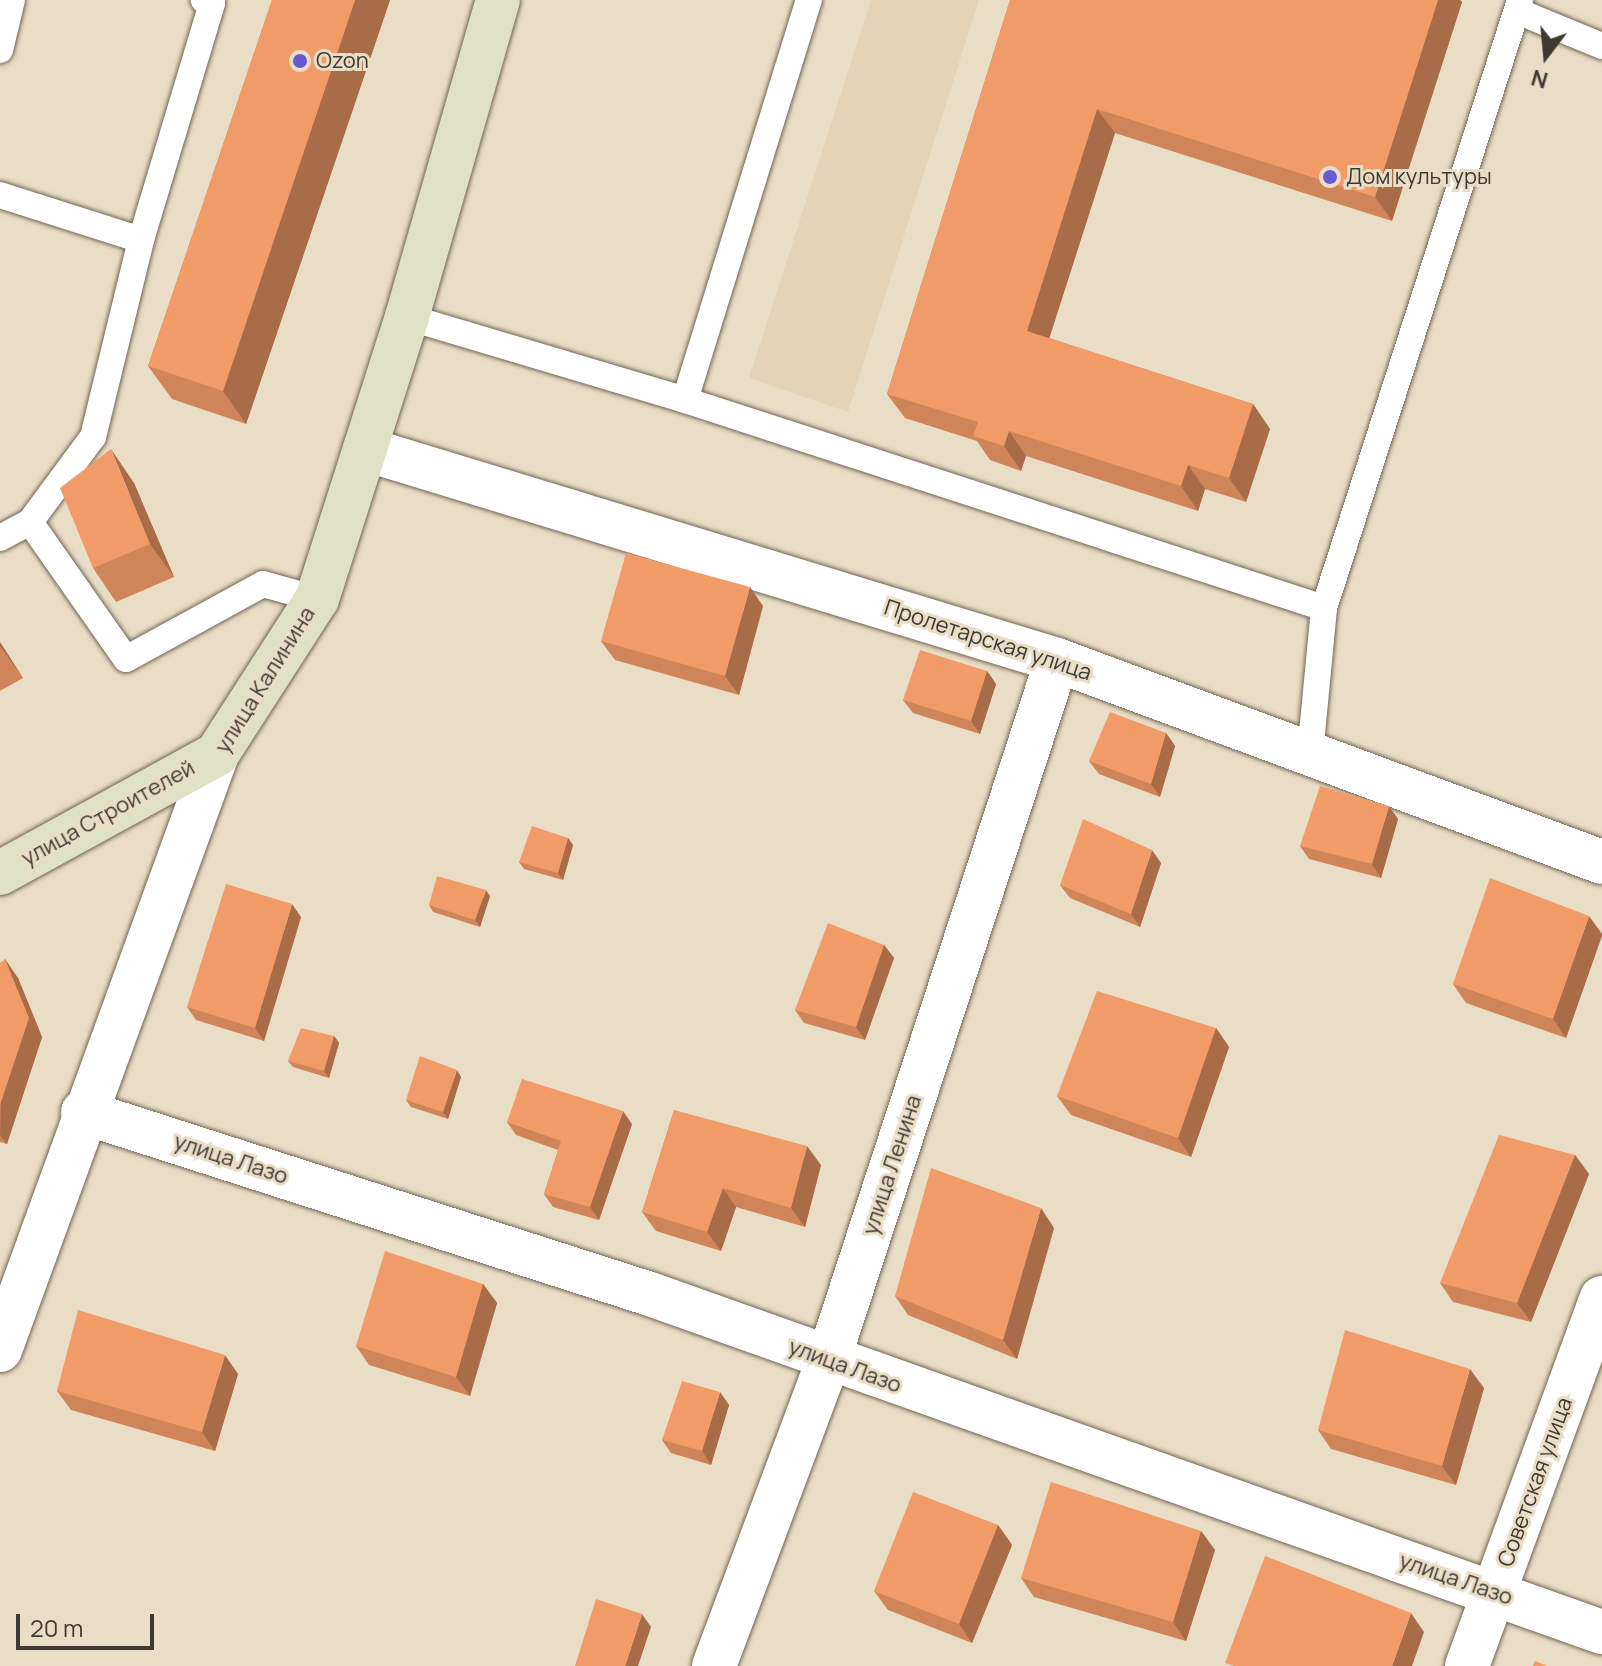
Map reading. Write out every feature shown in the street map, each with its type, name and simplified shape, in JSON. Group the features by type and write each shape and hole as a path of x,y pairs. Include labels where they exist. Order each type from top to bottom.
{"main road":[{"name":"улица Калинина","path":"217,754 317,599 407,317 498,0"},
{"name":"улица Строителей","path":"0,873 217,754"}],"street":[{"name":"Пролетарская улица","path":"365,449 1057,660 1602,862"},
{"name":"улица Ленина","path":"714,1666 828,1361 1057,660"},
{"name":"улица Калинина","path":"0,1350 83,1112 217,754"},
{"name":"улица Лазо","path":"83,1112 650,1294 828,1361 1602,1632"},
{"name":"Советская улица","path":"1467,1666 1602,1298"}],"lane":[{"path":"0,50 12,0"},
{"path":"0,538 30,522 93,437 141,240 212,3 204,0"},
{"path":"685,400 809,0"},
{"path":"1310,754 1324,608 1518,5 1602,46"},
{"path":"0,195 141,240"},
{"path":"407,317 685,400 1324,608"},
{"path":"30,522 126,659 263,584 317,599"}],"shaded area":[{"path":"871,0 979,0 848,412 749,378"}],"building":[{"path":"272,0 355,0 223,391 148,366"},
{"name":"Дом культуры","path":"1010,0 1438,0 1375,197 1097,109 1027,331 1253,404 1229,478 1188,465 1181,486 1009,431 1004,446 973,436 978,422 887,394"},
{"path":"111,449 150,544 93,568 60,488"},
{"path":"626,553 750,587 725,676 601,641"},
{"path":"920,650 987,671 971,721 903,700"},
{"path":"1110,712 1166,733 1151,784 1089,761"},
{"path":"1320,786 1389,806 1372,864 1300,846"},
{"path":"1083,819 1152,850 1131,914 1060,885"},
{"path":"532,826 568,838 558,873 519,862"},
{"path":"437,876 486,890 475,920 429,905"},
{"path":"1490,878 1589,916 1553,1019 1453,984"},
{"path":"226,884 292,904 255,1028 187,1007"},
{"path":"828,923 884,945 856,1027 795,1010"},
{"path":"5,959 29,1018 0,1105 0,963"},
{"path":"1097,991 1216,1028 1178,1138 1057,1096"},
{"path":"301,1028 334,1036 324,1071 288,1061"},
{"path":"420,1056 457,1070 443,1112 406,1100"},
{"path":"522,1079 623,1111 590,1207 544,1194 561,1141 507,1122"},
{"path":"674,1110 807,1146 791,1208 723,1188 707,1232 642,1212"},
{"path":"1499,1135 1575,1155 1517,1303 1440,1283"},
{"path":"931,1168 1041,1208 1003,1340 895,1296"},
{"path":"385,1251 483,1284 456,1377 356,1346"},
{"path":"78,1310 225,1355 202,1432 57,1391"},
{"path":"1345,1330 1470,1369 1442,1466 1318,1430"},
{"path":"682,1381 720,1392 702,1451 662,1440"},
{"path":"1051,1482 1201,1531 1173,1622 1021,1578"},
{"path":"913,1492 998,1525 959,1624 874,1591"},
{"path":"1265,1556 1411,1613 1392,1666 1234,1666 1225,1663"},
{"path":"596,1599 642,1614 625,1666 575,1666"}],"place":[{"name":"Ozon","path":"300,61"},
{"name":"Дом культуры","path":"1330,177"}]}
